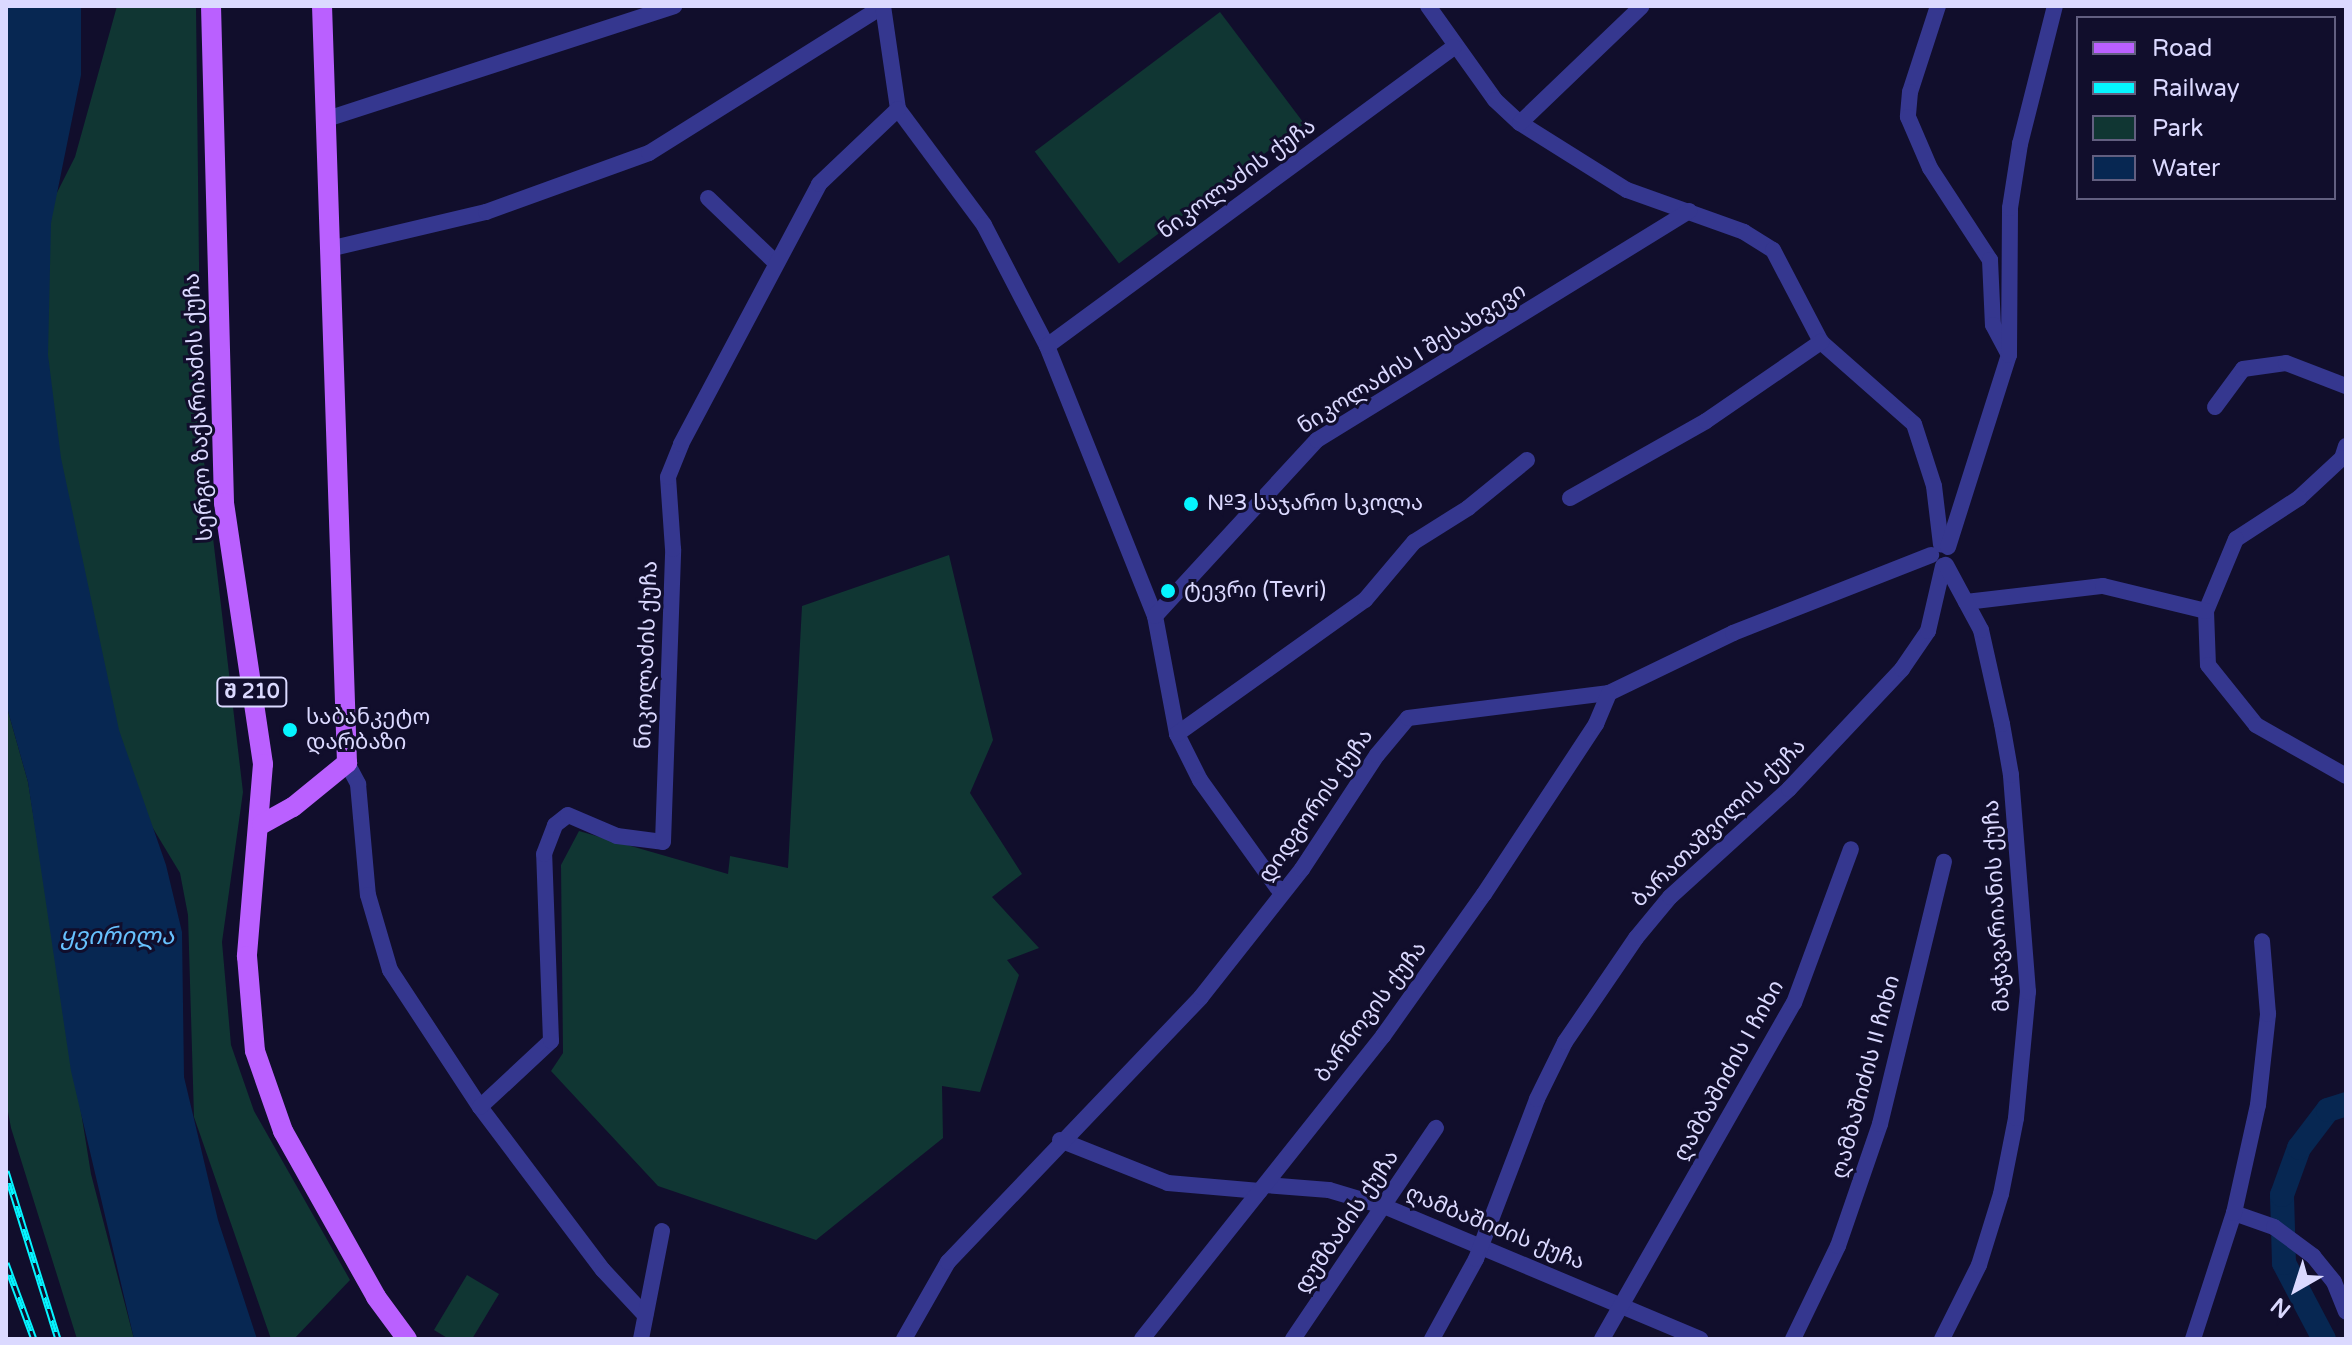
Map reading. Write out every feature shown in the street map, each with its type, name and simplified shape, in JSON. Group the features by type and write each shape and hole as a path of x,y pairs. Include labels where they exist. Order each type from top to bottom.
{"main road":[{"name":"სერგო ზაქარიაძის ქუჩა","path":"211,6 224,503 263,764 262,824 247,956 255,1051 283,1131 376,1297 407,1339"},
{"path":"262,824 293,807 347,763 329,249 330,118 322,6"}],"street":[{"path":"330,118 674,6"},
{"path":"329,249 486,212 649,153 883,6 898,109 984,225 1047,346 1155,616 1177,734 1200,780 1282,894"},
{"path":"1428,6 1454,47 1520,123 1627,190 1744,232 1773,250 1821,342 1914,424 1934,486 1942,556"},
{"path":"1938,6 1910,92 1908,117 1930,168 1990,260 1993,325 2009,355"},
{"name":"ბარათაშვილის ქუჩა","path":"1432,1339 1482,1246 1555,1061 1620,959 1670,897 1789,789 1902,669 1928,631 1942,556 2009,355 2010,208 2020,144 2055,6"},
{"path":"1520,123 1641,7"},
{"name":"ნიკოლაძის ქუჩა","path":"1047,346 1454,47"},
{"name":"ნიკოლაძის ქუჩა","path":"480,1107 551,1041 544,854 555,825 568,815 617,836 663,842 673,549 668,477 775,262 819,184 898,109"},
{"path":"708,198 775,262"},
{"name":"ნიკოლაძის I შესახვევი","path":"1155,616 1317,440 1689,211"},
{"path":"1570,498 1706,421 1821,342"},
{"path":"2215,407 2243,369 2286,363 2346,386"},
{"path":"2346,446 2342,458 2299,498 2236,539 2206,611 2208,665 2256,725 2346,776"},
{"path":"1177,734 1365,600 1414,542 1468,508 1527,460"},
{"name":"მაჭავარიანის ქუჩა","path":"1942,556 1986,649 2011,775 2028,992 2016,1118 2001,1194 1979,1265 1942,1339"},
{"name":"დიდგორის ქუჩა","path":"904,1339 948,1262 1060,1140 1122,1084 1201,997 1282,894 1377,755 1408,718 1609,693 1733,633 1942,556"},
{"path":"1966,602 2103,586 2206,611"},
{"name":"ბარნოვის ქუჩა","path":"1142,1339 1383,1036 1484,894 1596,724 1609,693"},
{"path":"347,763 358,784 368,895 390,970 480,1107 603,1270 645,1315"},
{"name":"ღამბაშიძის I ჩიხი","path":"1602,1339 1794,1003 1851,849"},
{"name":"ღამბაშიძის II ჩიხი","path":"1793,1339 1838,1246 1876,1139 1944,862"},
{"path":"2193,1339 2234,1213 2258,1105 2268,1014 2262,941"},
{"name":"დუმბაძის ქუჩა","path":"1293,1339 1386,1207 1436,1128"},
{"name":"ღამბაშიძის ქუჩა","path":"1060,1140 1168,1183 1329,1190 1386,1207 1623,1304 1700,1339"},
{"path":"2234,1213 2274,1227 2293,1238 2327,1270 2346,1312"},
{"path":"641,1339 662,1231"}],"green space":[{"path":"117,6 196,6 201,436 243,792 222,942 231,1045 254,1111 350,1280 294,1339 271,1339 194,1117 188,915 180,873 148,820 80,627 33,240 75,157"},
{"path":"1220,12 1304,124 1119,263 1035,152"},
{"path":"949,555 993,740 970,793 1022,874 992,897 1039,948 1007,960 1019,975 980,1092 942,1086 943,1138 816,1240 658,1186 551,1071 563,1053 561,865 579,831 728,874 730,856 788,868 802,606"},
{"path":"6,704 28,782 91,1174 134,1339 77,1339 11,1128 6,1101"},
{"path":"467,1275 499,1294 472,1339 449,1339 434,1330"}],"water":[{"name":"ყვირილა","path":"6,6 81,6 81,75 51,223 48,355 61,458 119,730 166,865 182,932 184,1077 218,1220 257,1339 134,1339 71,1071 28,782 6,704"}],"waterway":[{"path":"2324,1339 2284,1263 2282,1195 2299,1148 2328,1110 2346,1104"}],"railway":[{"path":"6,1171 58,1339"},
{"path":"6,1263 34,1339"}],"place":[{"name":"№3 საჯარო სკოლა","path":"1191,504"},
{"name":"ტევრი (Tevri)","path":"1168,591"},
{"name":"საბანკეტო დარბაზი","path":"290,730"}]}
